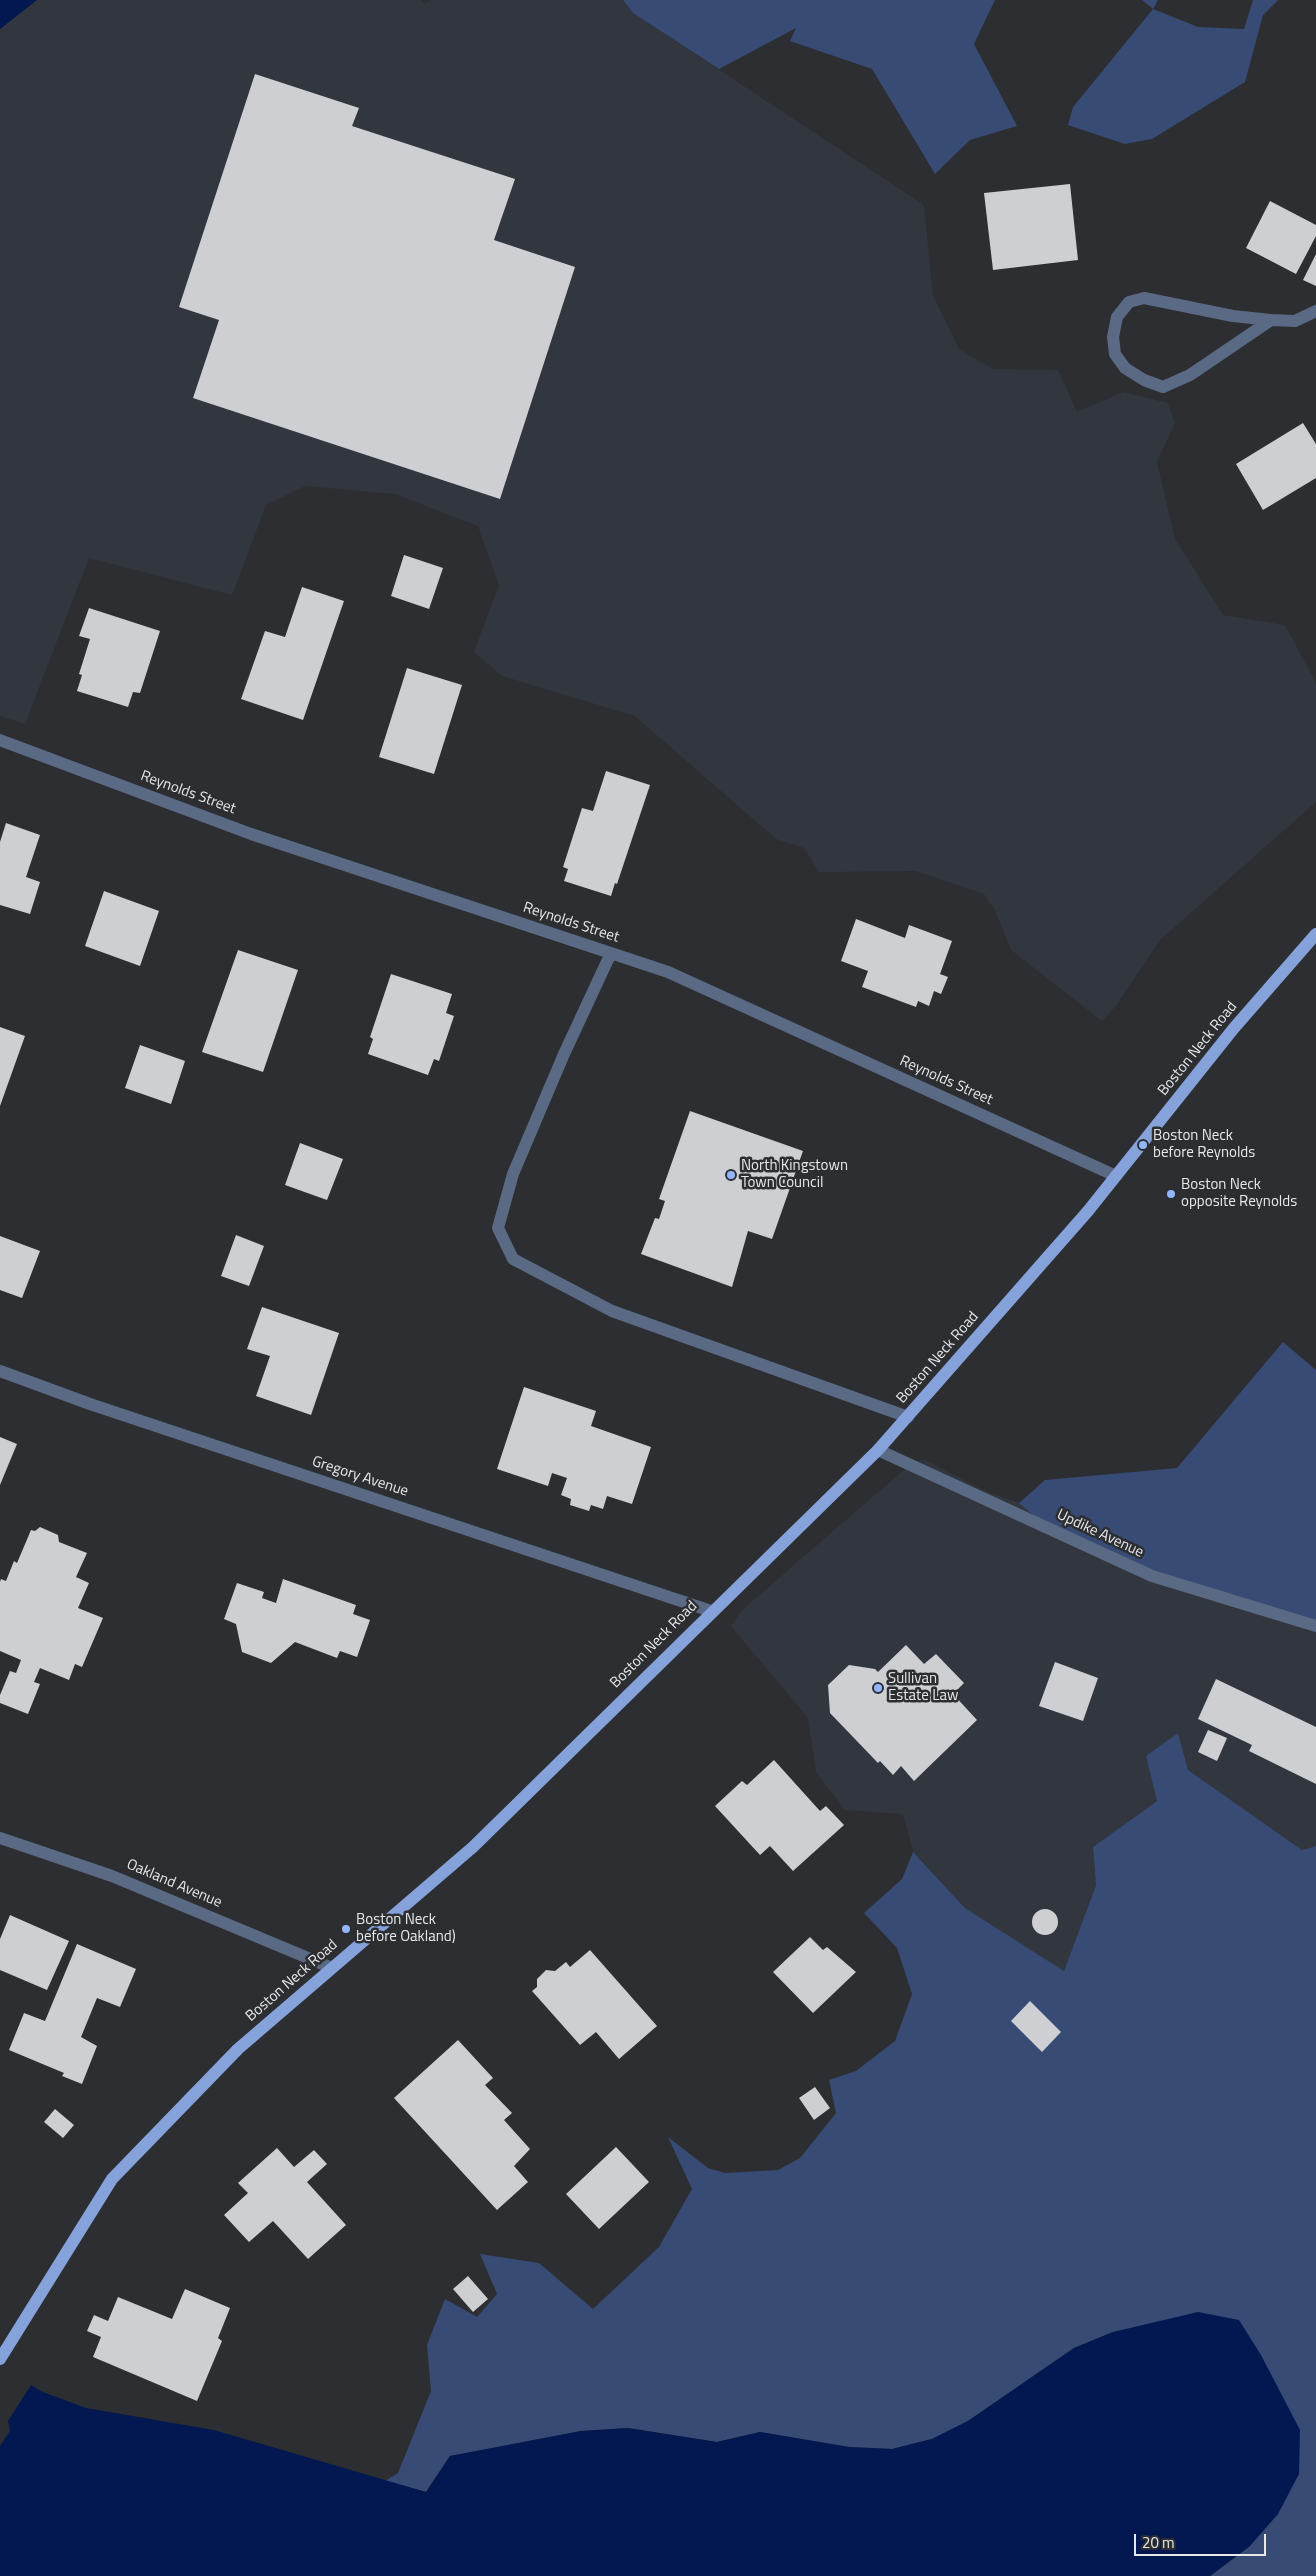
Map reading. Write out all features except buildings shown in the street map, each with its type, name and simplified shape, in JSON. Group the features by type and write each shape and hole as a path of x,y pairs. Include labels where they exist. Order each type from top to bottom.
{"main road":[{"name":"Boston Neck Road","path":"0,2359 112,2179 238,2049 473,1847 878,1450 1116,1176 1234,1028 1316,934"}],"street":[{"path":"1271,320 1190,375 1163,387 1144,380 1124,368 1115,354 1113,337 1118,317 1129,302 1144,298 1233,316 1271,320 1295,321 1316,311"},
{"name":"Reynolds Street","path":"0,740 251,834 668,972 1116,1176"},
{"path":"611,953 564,1054 513,1174 498,1228 513,1259 612,1311 908,1417"},
{"name":"Gregory Avenue","path":"0,1371 90,1404 712,1611"},
{"name":"Updike Avenue","path":"878,1450 1152,1576 1316,1626"},
{"name":"Oakland Avenue","path":"0,1838 112,1876 332,1968"}],"shaded area":[{"path":"0,0 37,0 0,29"},
{"path":"37,0 420,0 425,4 430,0 623,0 633,13 924,205 933,296 959,349 993,369 1058,370 1077,412 1123,392 1168,403 1175,423 1157,462 1175,539 1223,615 1285,625 1316,683 1316,802 1160,940 1115,1007 1102,1021 1011,950 994,908 984,894 916,871 819,872 804,848 776,839 635,716 502,676 474,652 499,585 478,526 395,494 305,486 266,505 232,595 89,558 25,724 0,716 0,29"},
{"path":"623,0 995,0 974,44 1017,126 970,140 935,174 872,69 790,41 796,28 719,69 633,13"},
{"path":"1142,0 1158,0 1153,9"},
{"path":"1253,0 1278,0 1263,15 1245,82 1152,139 1125,144 1068,125 1073,107 1153,9 1198,27 1244,29"},
{"path":"1283,1342 1316,1370 1316,1629 1155,1583 1040,1521 1019,1503 1045,1480 1177,1468"},
{"path":"925,1460 985,1491 1019,1503 1040,1521 1316,1629 1316,1846 1302,1850 1188,1770 1178,1734 1146,1756 1157,1801 1093,1847 1096,1884 1064,1971 965,1908 913,1852 903,1814 845,1810 816,1772 808,1718 731,1626 742,1610 913,1462"},
{"path":"1178,1733 1188,1770 1302,1850 1316,1846 1316,2576 1210,2576 1250,2546 1113,2332 1074,2348 968,2421 932,2439 892,2449 849,2447 760,2432 717,2442 628,2428 581,2431 450,2456 426,2492 385,2481 398,2473 431,2391 427,2345 445,2299 477,2317 497,2294 480,2254 539,2263 593,2309 659,2247 692,2189 668,2137 708,2168 725,2173 778,2170 800,2158 836,2113 829,2080 856,2071 895,2041 912,1994 897,1948 864,1913 902,1879 913,1852 965,1908 1064,1971 1096,1885 1093,1847 1157,1801 1146,1756"},
{"path":"1198,2312 1239,2320 1261,2355 1300,2430 1299,2474 1278,2514 1250,2546 1210,2576 0,2576 0,2446 10,2431 8,2421 31,2385 43,2392 86,2408 214,2430 426,2492 450,2456 581,2431 628,2428 717,2442 760,2432 849,2447 892,2449 932,2439 968,2421 1074,2348 1113,2332"}],"place":[{"name":"Boston Neck before Reynolds","path":"1143,1145"},
{"name":"North Kingstown Town Council","path":"731,1175"},
{"name":"Boston Neck opposite Reynolds","path":"1171,1194"},
{"name":"Sullivan Estate Law","path":"878,1688"},
{"name":"Boston Neck before Oakland)","path":"346,1929"}]}
